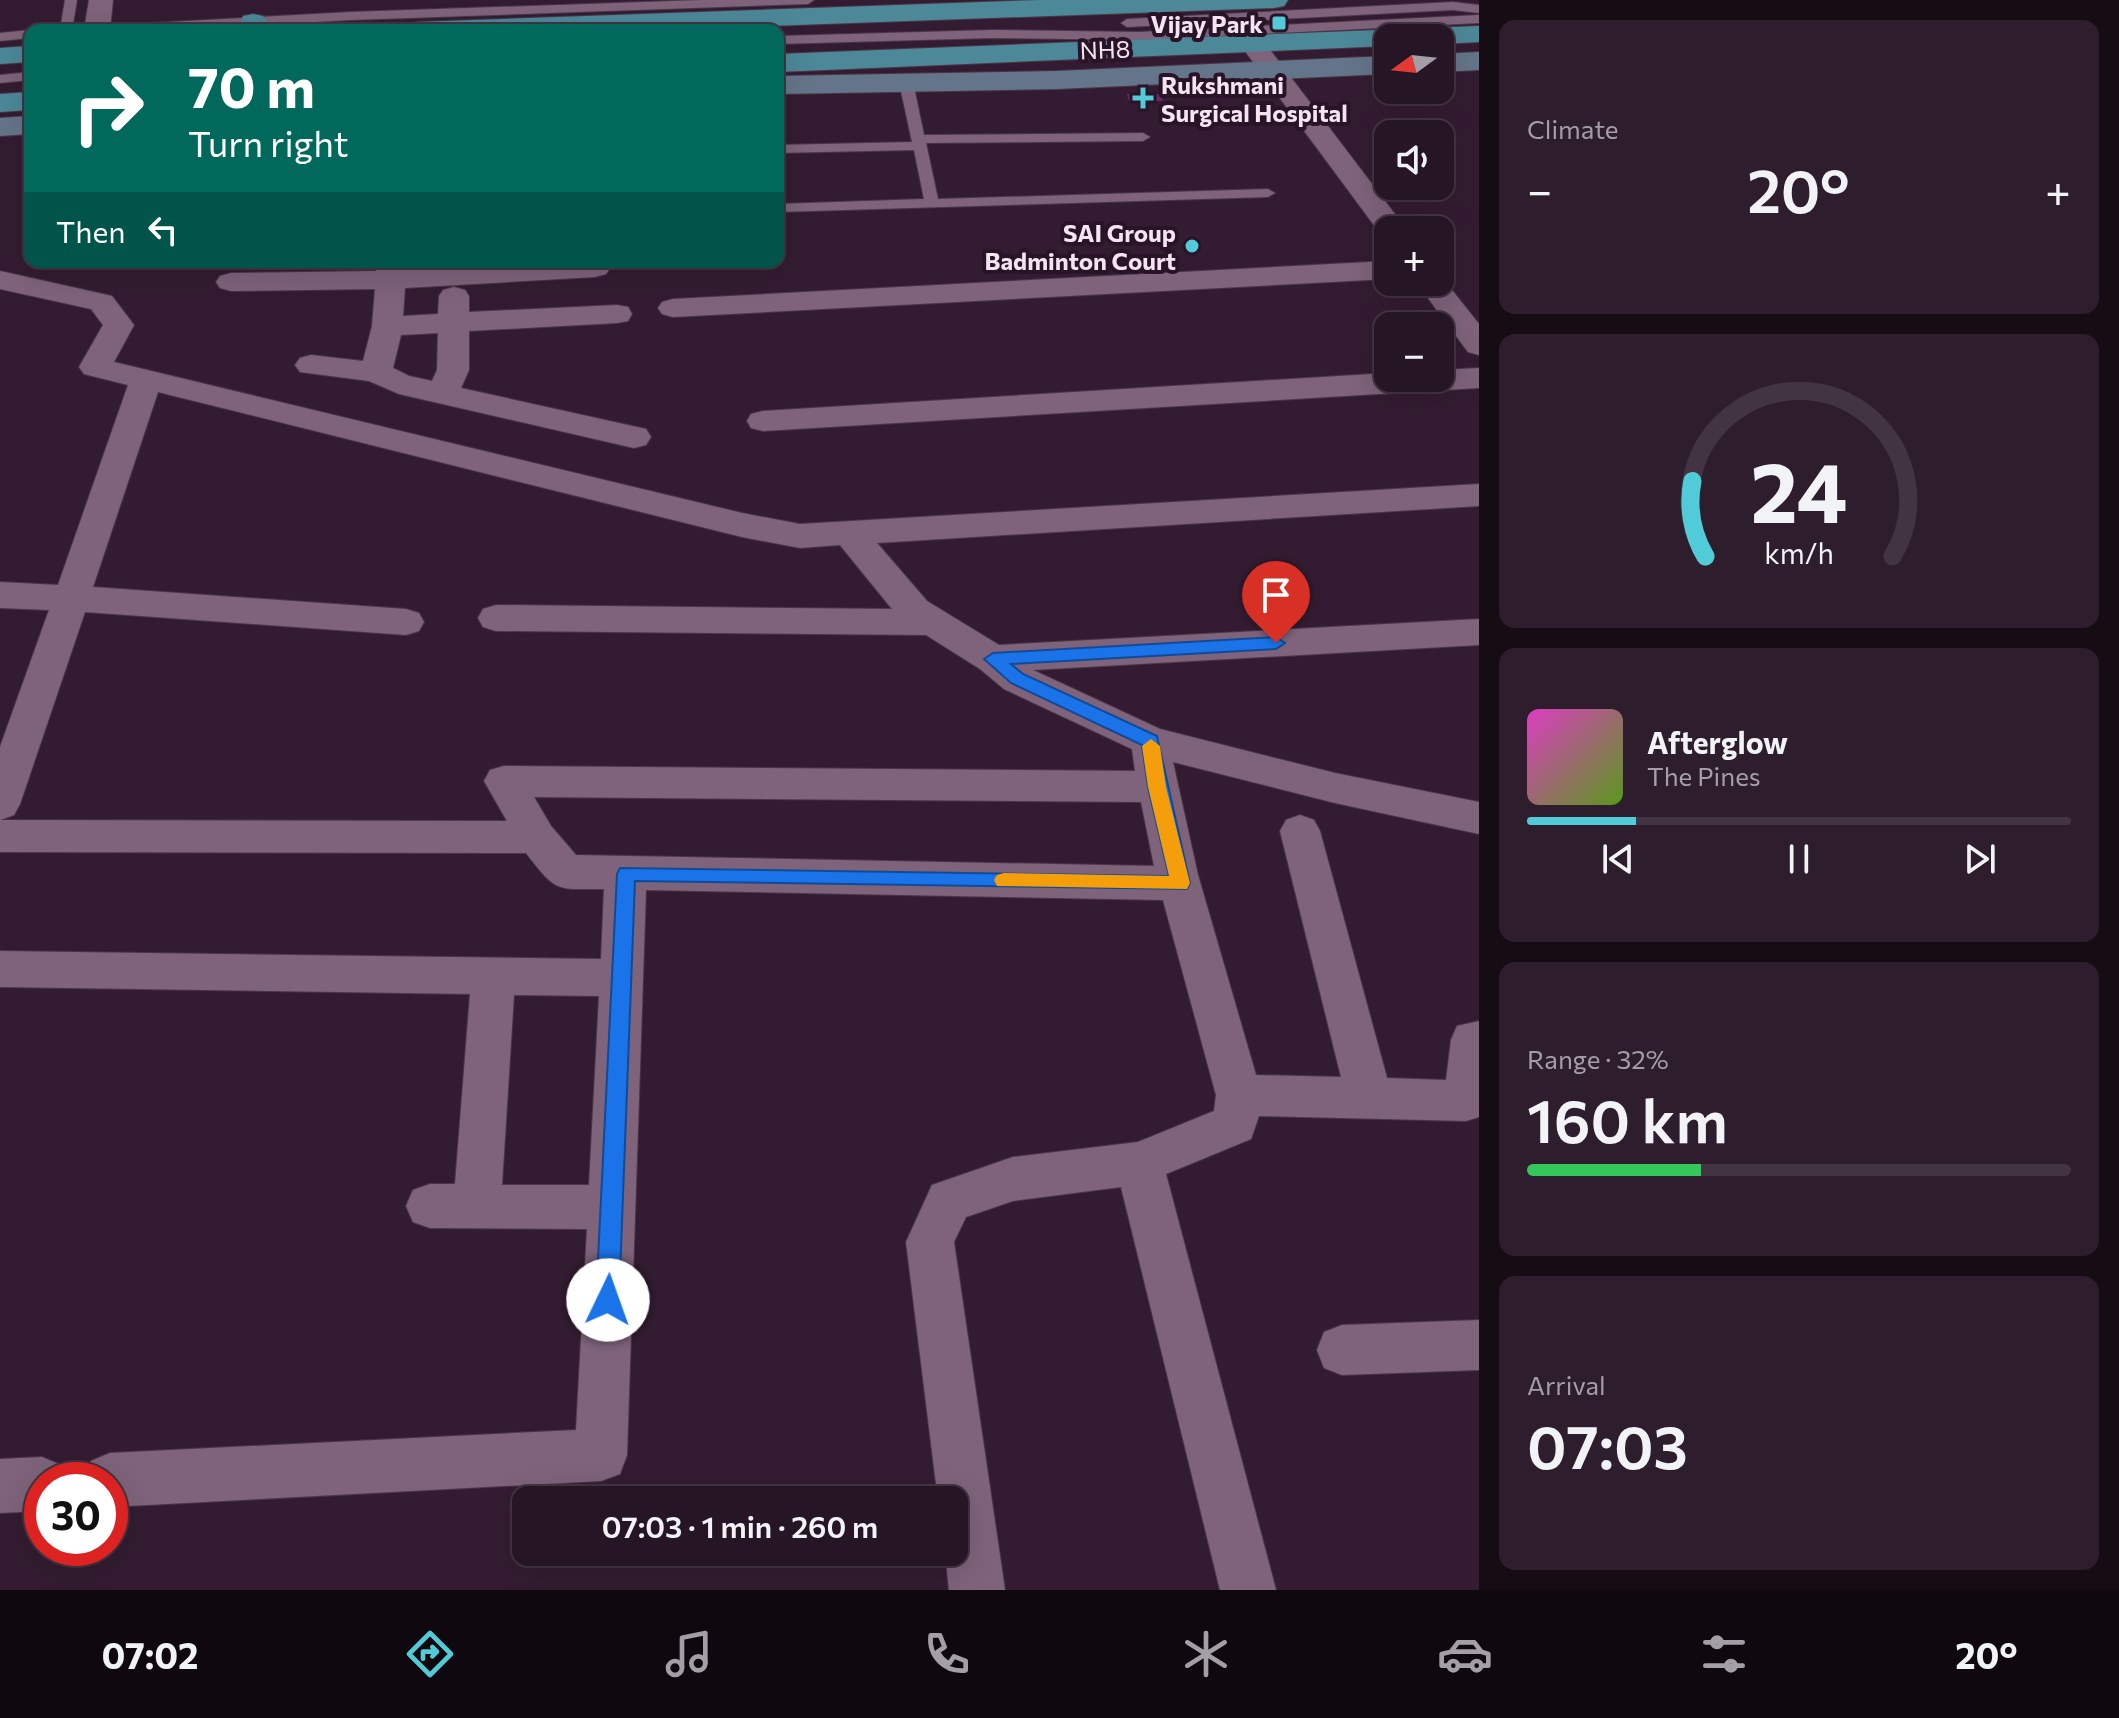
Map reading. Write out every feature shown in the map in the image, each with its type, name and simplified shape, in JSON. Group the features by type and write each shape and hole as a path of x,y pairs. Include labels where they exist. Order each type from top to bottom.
{"main road":[{"name":"NH8","path":"589,24 1274,0"},
{"name":"NH8","path":"784,63 1479,34"},
{"path":"0,56 24,54"},
{"path":"0,103 24,101"}],"street":[{"path":"97,24 101,0"},
{"path":"1252,43 1381,216"},
{"path":"1454,62 1479,61"},
{"path":"784,85 1374,66"},
{"path":"0,127 24,125"},
{"path":"231,282 392,271 454,276 595,268"},
{"path":"376,372 387,326 392,271"},
{"path":"673,308 1374,271"},
{"path":"442,394 453,370 454,276"},
{"path":"0,280 101,302 119,325 95,367 742,525 800,536 1479,495"},
{"path":"1442,296 1479,345"},
{"path":"387,326 617,314"},
{"path":"311,365 376,372 399,384 634,437"},
{"path":"763,421 1479,378"},
{"path":"0,804 146,380"},
{"path":"850,534 914,610 993,659 1017,679 1150,741 1335,788 1479,818"},
{"path":"0,595 406,622"},
{"path":"496,618 934,622"},
{"path":"993,659 1479,632"},
{"path":"977,1590 930,1242 949,1201 1013,1179 1139,1163 1235,1124 1239,1095 1180,883 1157,787 1150,741"},
{"path":"1157,787 504,781 537,837 565,872 1180,883"},
{"path":"1300,831 1369,1098"},
{"path":"0,836 537,837"},
{"path":"128,1479 601,1455 626,874"},
{"path":"0,969 622,978"},
{"path":"477,1207 493,976"},
{"path":"1239,1095 1466,1101 1473,1040 1479,1040"},
{"path":"1139,1163 1248,1590"},
{"path":"430,1206 612,1207"},
{"path":"1342,1350 1479,1345"},
{"path":"0,1486 24,1485"}],"lane":[{"path":"67,24 71,0"},
{"path":"295,24 808,0"},
{"path":"992,34 1158,21 1453,6 1479,9"},
{"path":"784,40 992,34 1139,36 1479,19"},
{"path":"0,37 24,35"},
{"path":"0,79 24,77"},
{"path":"906,82 932,203"},
{"path":"784,149 1143,137"},
{"path":"784,208 1268,193"}],"building":[{"path":"1127,94 1160,94 1163,101 1129,101"}],"slow traffic":[{"path":"1004,880 1180,883 1157,787 1151,746"}],"place":[{"name":"Vijay Park","path":"1279,23"},
{"name":"Rukshmani Surgical Hospital","path":"1143,98"},
{"name":"SAI Group Badminton Court","path":"1192,246"}],"route":[{"path":"608,1300 626,874 1180,883 1157,787 1150,741 1017,679 993,659 1276,643"}]}
